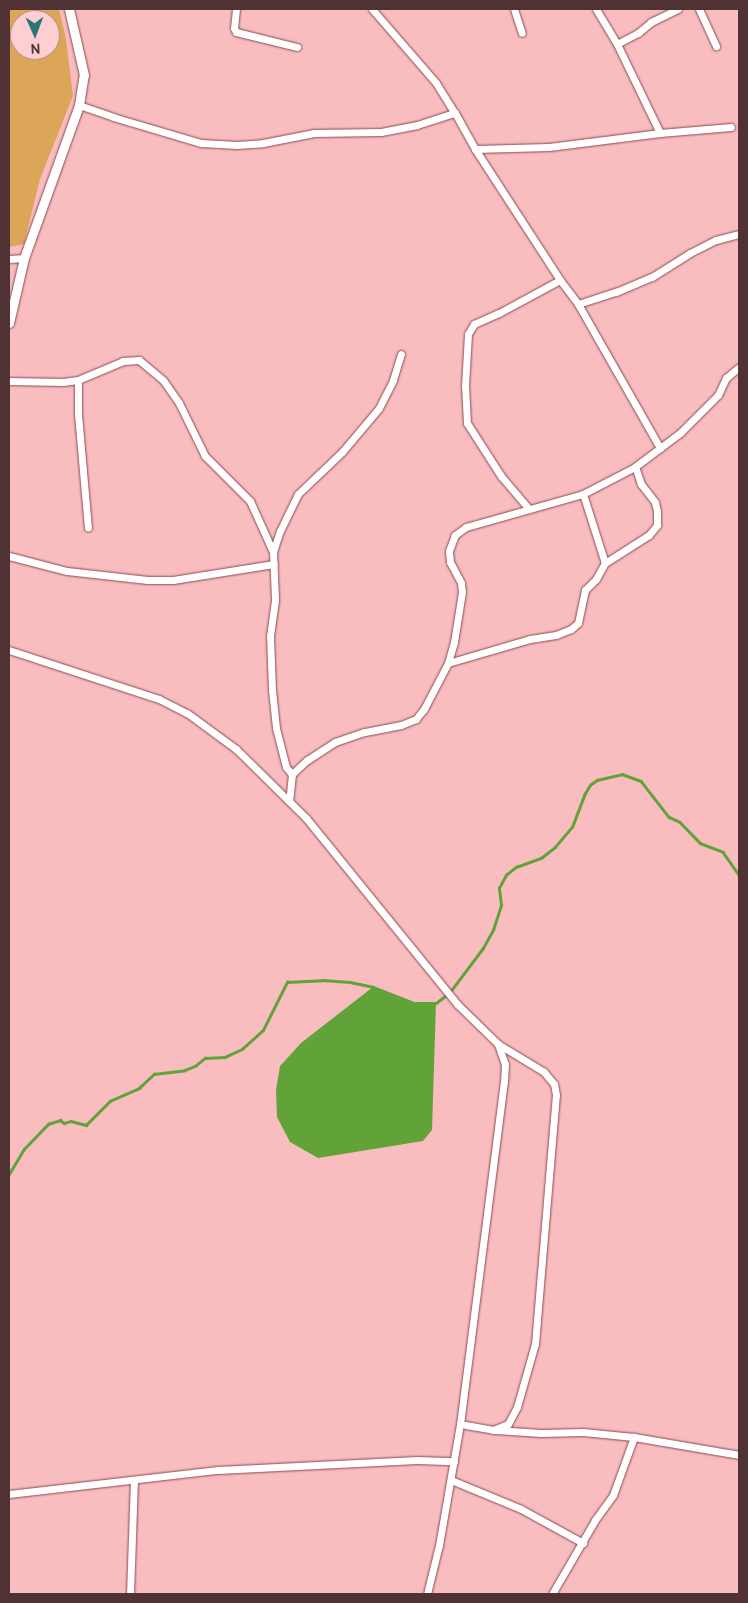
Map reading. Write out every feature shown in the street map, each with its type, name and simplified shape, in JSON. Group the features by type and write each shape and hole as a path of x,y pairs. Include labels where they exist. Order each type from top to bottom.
{"street":[{"path":"9,323 24,258 79,104 84,75 69,9"},
{"path":"236,9 234,28 236,32 297,47"},
{"path":"372,9 436,83 475,149 560,280 578,304 660,448"},
{"path":"514,9 522,33"},
{"path":"596,9 617,44 660,133"},
{"path":"617,44 638,33 651,22 678,9"},
{"path":"699,9 716,46"},
{"path":"79,104 112,118 201,143 237,145 263,143 314,133 381,132 417,125 455,113"},
{"path":"475,149 549,147 660,133 732,127"},
{"path":"578,304 616,292 652,277 690,253 716,240 739,234"},
{"path":"9,259 24,258"},
{"path":"529,510 501,476 467,423 465,386 468,334 474,324 500,313 560,280"},
{"path":"292,774 286,766 278,736 272,690 270,636 275,599 274,552 280,531 298,494 342,452 379,408 393,380 401,354"},
{"path":"9,381 63,382 78,380 132,359 139,360 163,380 179,403 205,456 250,501 274,552"},
{"path":"289,801 292,774 299,766 335,742 364,732 401,725 416,718 424,709 448,663 462,592 461,583 450,562 449,551 455,535 466,527 583,494 635,467 681,432 718,395 728,375 739,367"},
{"path":"78,380 78,414 88,528"},
{"path":"448,663 572,629 578,623 585,590 596,579 605,563 649,535 657,525 655,502 641,484 635,467"},
{"path":"583,494 605,563"},
{"path":"9,556 67,571 147,580 173,580 274,564"},
{"path":"9,650 159,699 187,713 236,749 306,818 457,1004 498,1044 544,1072 554,1084 556,1095 535,1344 518,1408 508,1424 493,1430"},
{"path":"427,1594 451,1480 460,1424 504,1081 505,1064 498,1044"},
{"path":"460,1424 493,1430 541,1433 583,1432 634,1437 739,1455"},
{"path":"552,1594 595,1520 613,1494 634,1437"},
{"path":"9,1494 218,1470 417,1460 454,1461"},
{"path":"451,1480 522,1509 583,1543"},
{"path":"130,1594 134,1481"}],"shaded area":[{"path":"9,9 59,9 10,10 10,60 60,60 60,13 66,39 73,96 40,179 24,244 9,247"},
{"path":"373,987 414,1003 436,1003 432,1130 423,1141 318,1158 290,1142 277,1117 276,1090 280,1066 301,1043"}],"waterway":[{"path":"9,1174 24,1149 48,1124 60,1120 64,1123 71,1121 86,1125 110,1101 139,1088 154,1074 185,1070 195,1066 205,1058 225,1057 242,1049 263,1030 287,982 322,980 350,982 373,987 414,1003 436,1003 450,992 483,948 493,930 501,905 499,888 506,875 516,867 541,858 555,847 572,827 584,795 590,785 597,780 622,774 641,781 669,817 680,822 700,843 723,852 739,875"}]}
